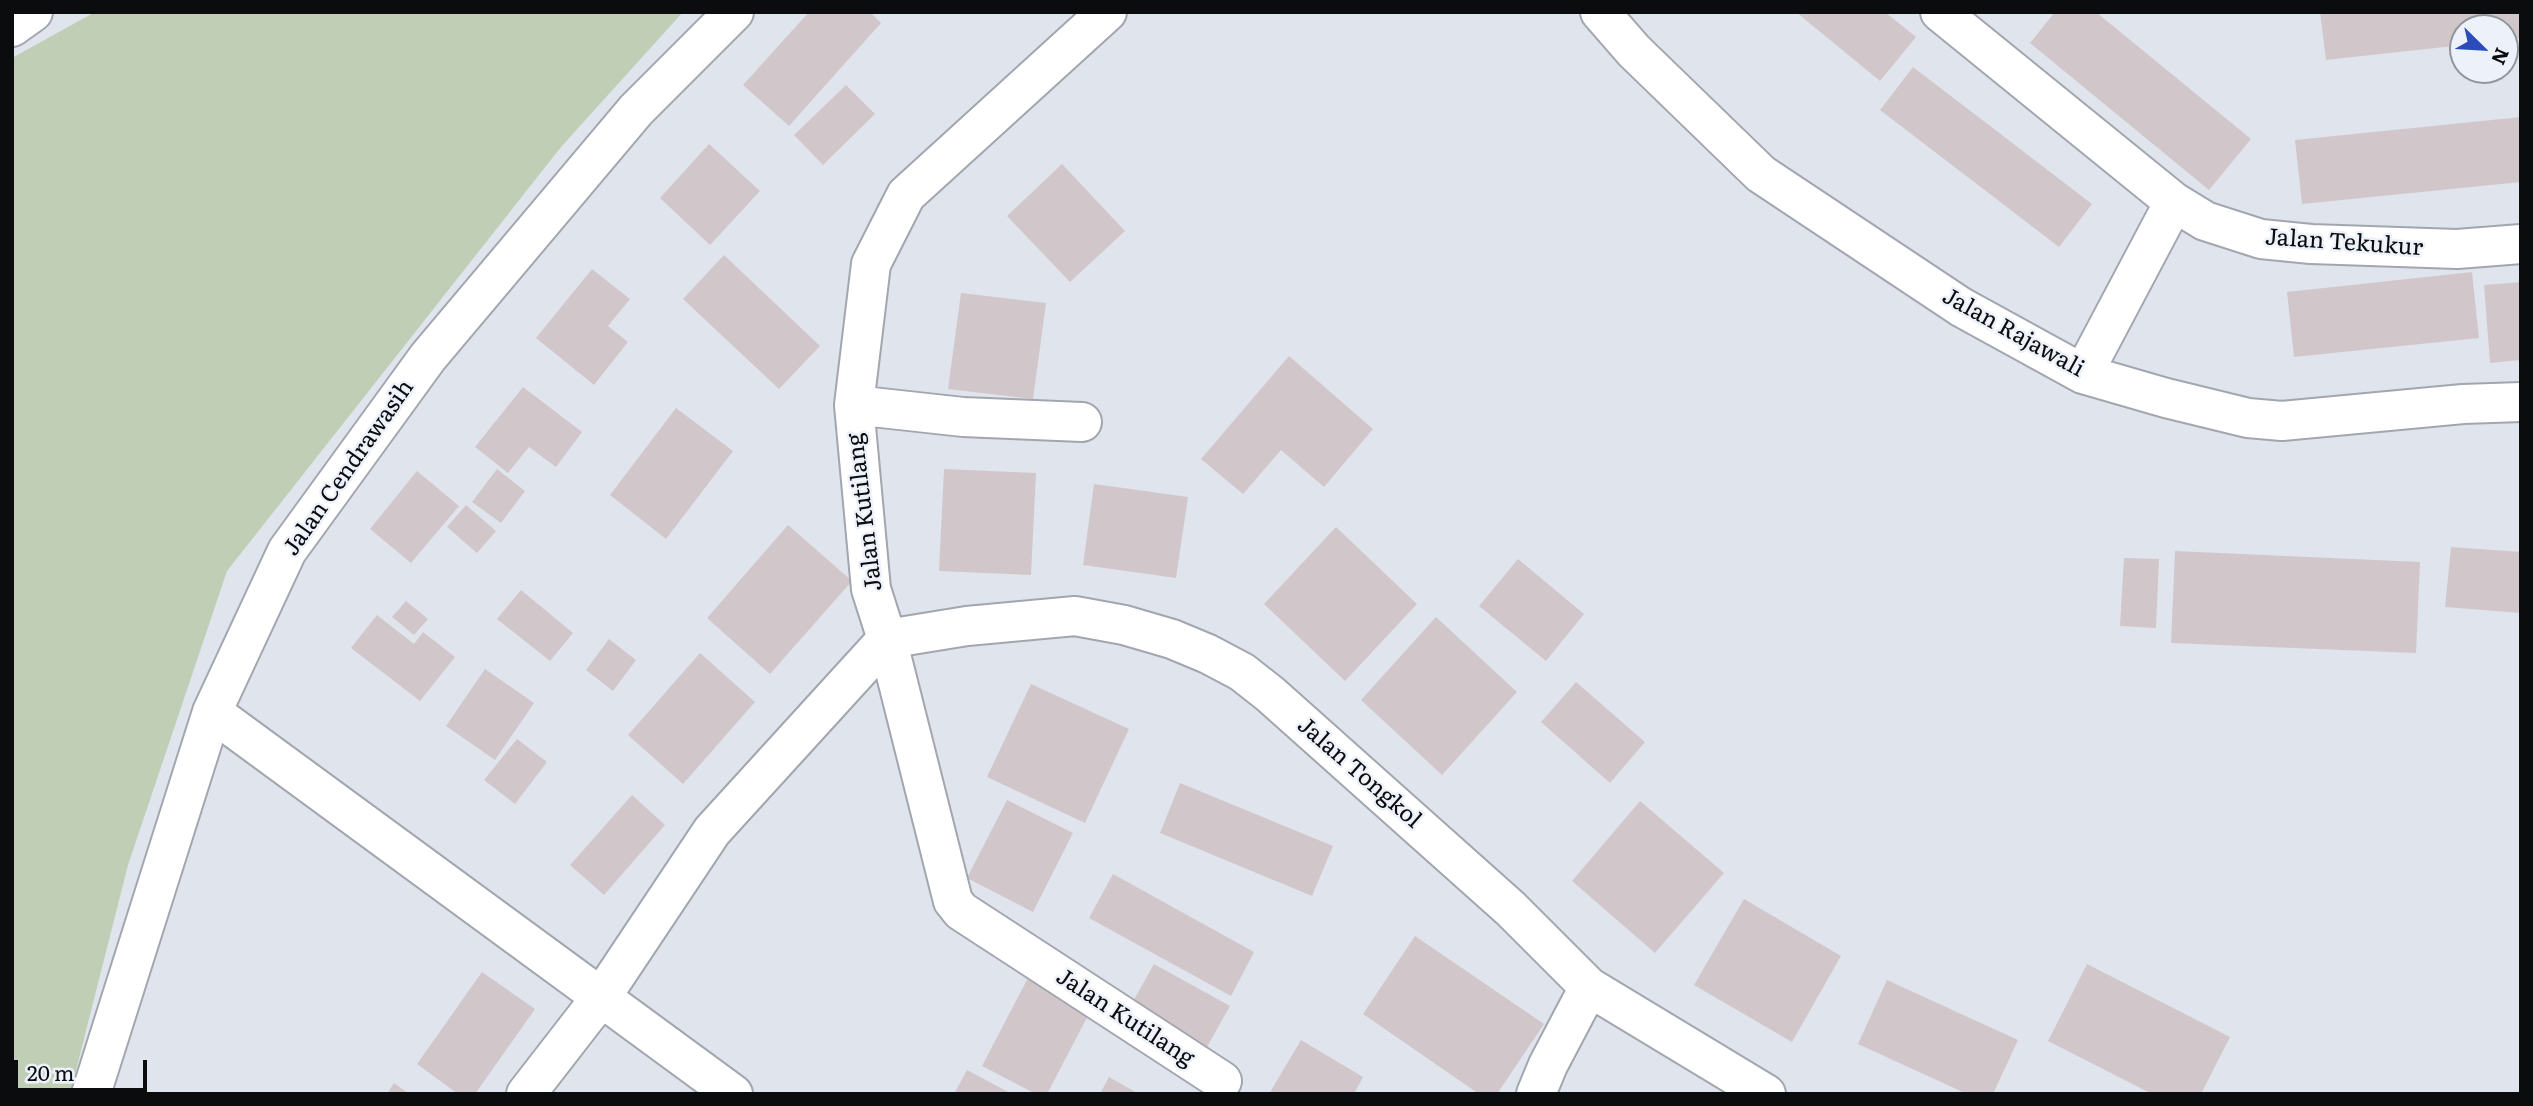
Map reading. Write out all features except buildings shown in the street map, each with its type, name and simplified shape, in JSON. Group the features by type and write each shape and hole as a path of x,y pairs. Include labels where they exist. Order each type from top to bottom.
{"street":[{"path":"12,27 33,12"},
{"name":"Jalan Cendrawasih","path":"92,1094 212,712 287,551 428,357 636,110 734,12"},
{"name":"Jalan Kutilang","path":"1107,12 905,195 871,264 854,405 871,589 887,639 953,901 961,911 1222,1081"},
{"name":"Jalan Rajawali","path":"1600,12 1634,51 1761,174 1961,307 2083,374 2248,418 2282,421 2463,404 2521,402"},
{"name":"Jalan Tekukur","path":"1940,12 2175,202 2206,221 2261,239 2311,244 2457,249 2521,244"},
{"path":"2083,374 2175,202"},
{"path":"854,405 963,417 1082,422"},
{"name":"Jalan Tongkol","path":"887,639 967,626 1075,616 1124,625 1172,639 1208,654 1242,672 1269,694 1511,909 1589,987 1766,1094"},
{"path":"527,1094 602,996 712,831 887,639"},
{"path":"212,712 733,1094"},
{"path":"1536,1094 1548,1065 1589,987"}],"green space":[{"path":"95,12 683,12 561,147 227,571 128,865 70,1094 12,1094 12,58"}]}
